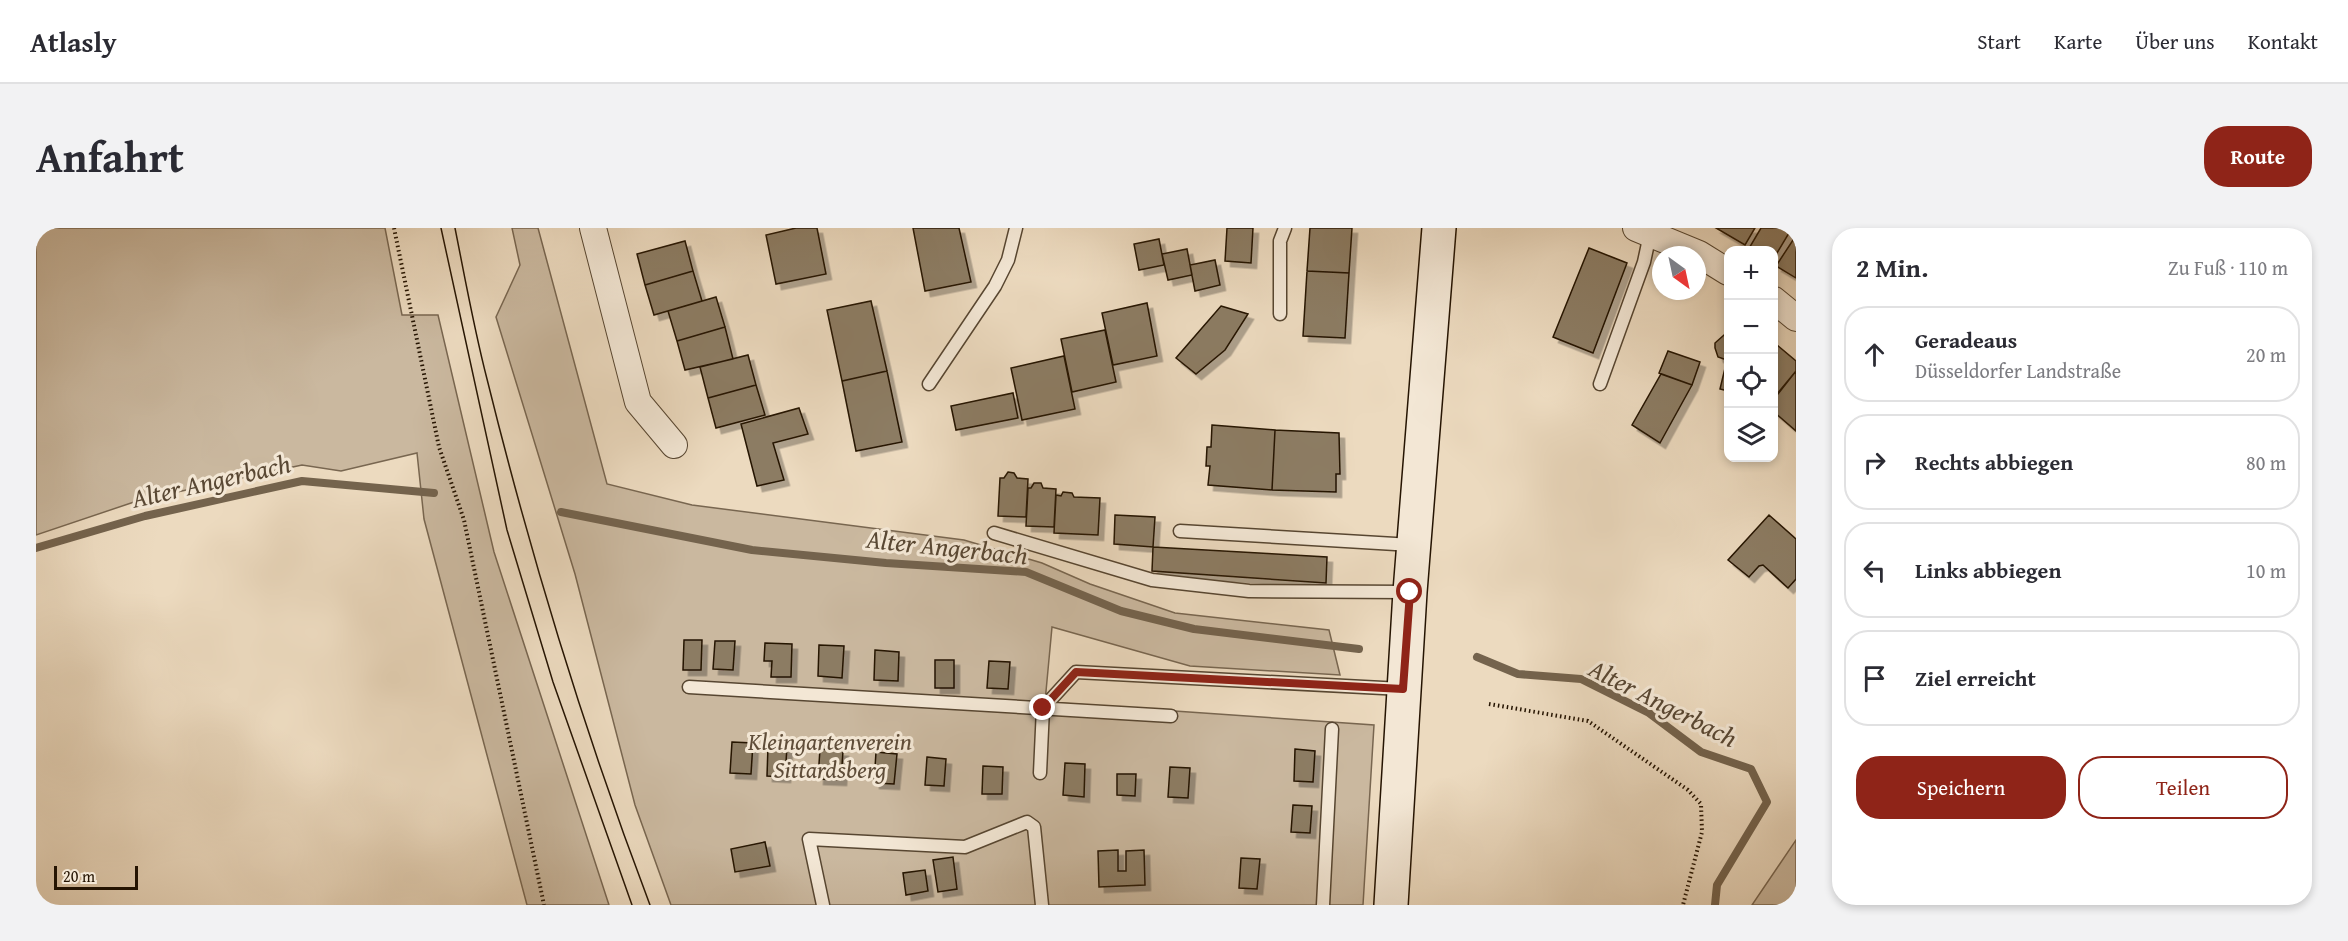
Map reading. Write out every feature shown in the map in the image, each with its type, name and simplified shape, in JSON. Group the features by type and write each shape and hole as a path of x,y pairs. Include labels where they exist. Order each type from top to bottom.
{"main road":[{"path":"1391,905 1403,689 1438,228"}],"street":[{"path":"593,228 638,402 674,445"},
{"path":"1643,231 1699,254 1724,270"},
{"path":"1778,304 1796,318"}],"lane":[{"path":"929,384 994,286 1008,260 1016,228"},
{"path":"1280,314 1280,241 1285,228"},
{"path":"1600,384 1644,261 1643,231"},
{"path":"1180,531 1413,546"},
{"path":"994,533 1152,580 1249,591 1410,592"},
{"path":"1040,773 1043,708 1076,672 1403,689"},
{"path":"689,687 1171,716"},
{"path":"1323,905 1332,729"},
{"path":"823,905 809,839 965,847 1028,822 1034,827 1042,905"}],"path":[{"path":"394,228 439,447 464,520 544,905"},
{"path":"1489,705 1588,721 1688,790 1701,804 1702,832 1683,905"}],"green space":[{"path":"36,228 385,228 402,315 438,315 494,552 609,905 527,905 424,519 417,453 341,471 302,465 140,500 36,535"},
{"name":"Kleingartenverein Sittardsberg","path":"512,228 538,228 607,484 692,505 964,540 1042,563 1090,584 1175,613 1329,630 1340,675 1190,666 1052,627 1045,702 1374,725 1363,905 671,905 635,805 575,574 496,317 520,265"},
{"path":"1796,840 1796,905 1752,905"}],"building":[{"path":"796,228 817,228 826,274 776,284 766,235"},
{"path":"913,228 959,228 971,282 925,291"},
{"path":"1227,228 1253,228 1251,263 1225,261"},
{"path":"1310,228 1352,228 1349,273 1307,271"},
{"path":"1716,228 1755,228 1745,245"},
{"path":"1761,228 1792,228 1778,251 1778,246 1750,246"},
{"path":"1159,239 1164,265 1139,270 1134,244"},
{"path":"1793,240 1796,242 1796,278 1778,267 1778,263"},
{"path":"685,241 693,271 645,285 637,254"},
{"path":"1589,248 1627,263 1593,353 1553,337"},
{"path":"1187,249 1192,275 1168,280 1162,254"},
{"path":"1215,260 1220,285 1195,291 1190,265"},
{"path":"693,271 702,301 654,315 645,285"},
{"path":"1307,271 1349,273 1345,338 1303,336"},
{"path":"716,297 725,327 677,341 668,311"},
{"path":"871,301 887,371 842,381 827,310"},
{"path":"1147,303 1157,356 1113,365 1102,313"},
{"path":"1221,306 1248,314 1225,350 1196,374 1176,358"},
{"path":"725,327 733,359 685,370 677,341"},
{"path":"1105,330 1116,382 1072,392 1061,339"},
{"path":"1724,335 1724,359 1718,357 1715,343"},
{"path":"1778,346 1796,361 1796,371 1778,393"},
{"path":"1668,351 1700,362 1692,385 1659,373"},
{"path":"748,355 756,385 708,398 700,367"},
{"path":"1064,356 1075,409 1022,420 1011,368"},
{"path":"887,371 902,442 856,451 842,381"},
{"path":"1796,371 1796,431 1778,415 1778,394"},
{"path":"1724,372 1724,390 1720,389"},
{"path":"1661,374 1692,385 1660,443 1632,425"},
{"path":"756,385 765,415 716,428 708,398"},
{"path":"1013,393 1018,418 956,430 951,406"},
{"path":"799,408 808,434 773,443 784,480 757,486 741,424"},
{"path":"1212,425 1275,430 1272,490 1208,485 1210,466 1206,466 1207,447 1211,447"},
{"path":"1275,430 1339,433 1340,474 1336,474 1336,492 1272,490"},
{"path":"1008,472 1014,473 1017,478 1028,479 1026,517 998,516 1000,478 1004,478"},
{"path":"1034,483 1041,483 1043,488 1056,489 1054,527 1026,526 1028,488 1031,488"},
{"path":"1063,492 1072,493 1074,497 1100,498 1098,535 1054,533 1056,495 1061,496"},
{"path":"1115,515 1155,517 1153,547 1114,544"},
{"path":"1769,515 1796,539 1796,579 1788,588 1763,565 1759,566 1749,577 1728,560"},
{"path":"1153,547 1327,557 1326,583 1152,571"},
{"path":"684,640 702,640 701,670 683,670"},
{"path":"715,641 735,641 733,670 713,669"},
{"path":"765,643 792,644 791,677 771,677 772,661 764,661"},
{"path":"819,645 844,646 842,678 818,676"},
{"path":"875,650 899,652 898,681 874,680"},
{"path":"935,660 954,660 954,688 935,688"},
{"path":"989,661 1010,662 1008,689 987,688"},
{"path":"732,742 753,743 751,774 730,773"},
{"path":"768,746 787,747 785,777 767,776"},
{"path":"820,749 843,751 841,780 818,779"},
{"path":"1295,749 1315,751 1313,782 1294,781"},
{"path":"876,752 897,754 894,784 874,783"},
{"path":"927,757 946,759 944,786 925,785"},
{"path":"1065,763 1085,764 1084,797 1063,795"},
{"path":"983,766 1003,767 1002,794 982,794"},
{"path":"1170,767 1190,768 1188,798 1168,797"},
{"path":"1117,774 1136,774 1135,796 1117,795"},
{"path":"1293,805 1312,806 1310,833 1291,832"},
{"path":"765,842 770,866 735,872 731,849"},
{"path":"1118,850 1118,871 1126,871 1126,851 1144,850 1145,885 1099,887 1098,851"},
{"path":"953,857 957,889 938,892 933,860"},
{"path":"1241,858 1260,859 1257,889 1239,888"},
{"path":"925,870 928,891 906,895 903,873"}],"waterway":[{"name":"Alter Angerbach","path":"36,548 145,516 302,481 434,493"},
{"name":"Alter Angerbach","path":"561,512 752,550 886,563 1026,572 1121,611 1194,629 1359,649"},
{"name":"Alter Angerbach","path":"1477,657 1518,674 1581,679 1649,713 1701,752 1751,769 1767,802 1717,885 1715,905"}],"tram line":[{"path":"441,228 507,530 553,682 632,905"},
{"path":"455,228 482,360 541,579 603,776 650,905"}],"route":[{"path":"1043,708 1076,672 1403,689 1410,592"}]}
